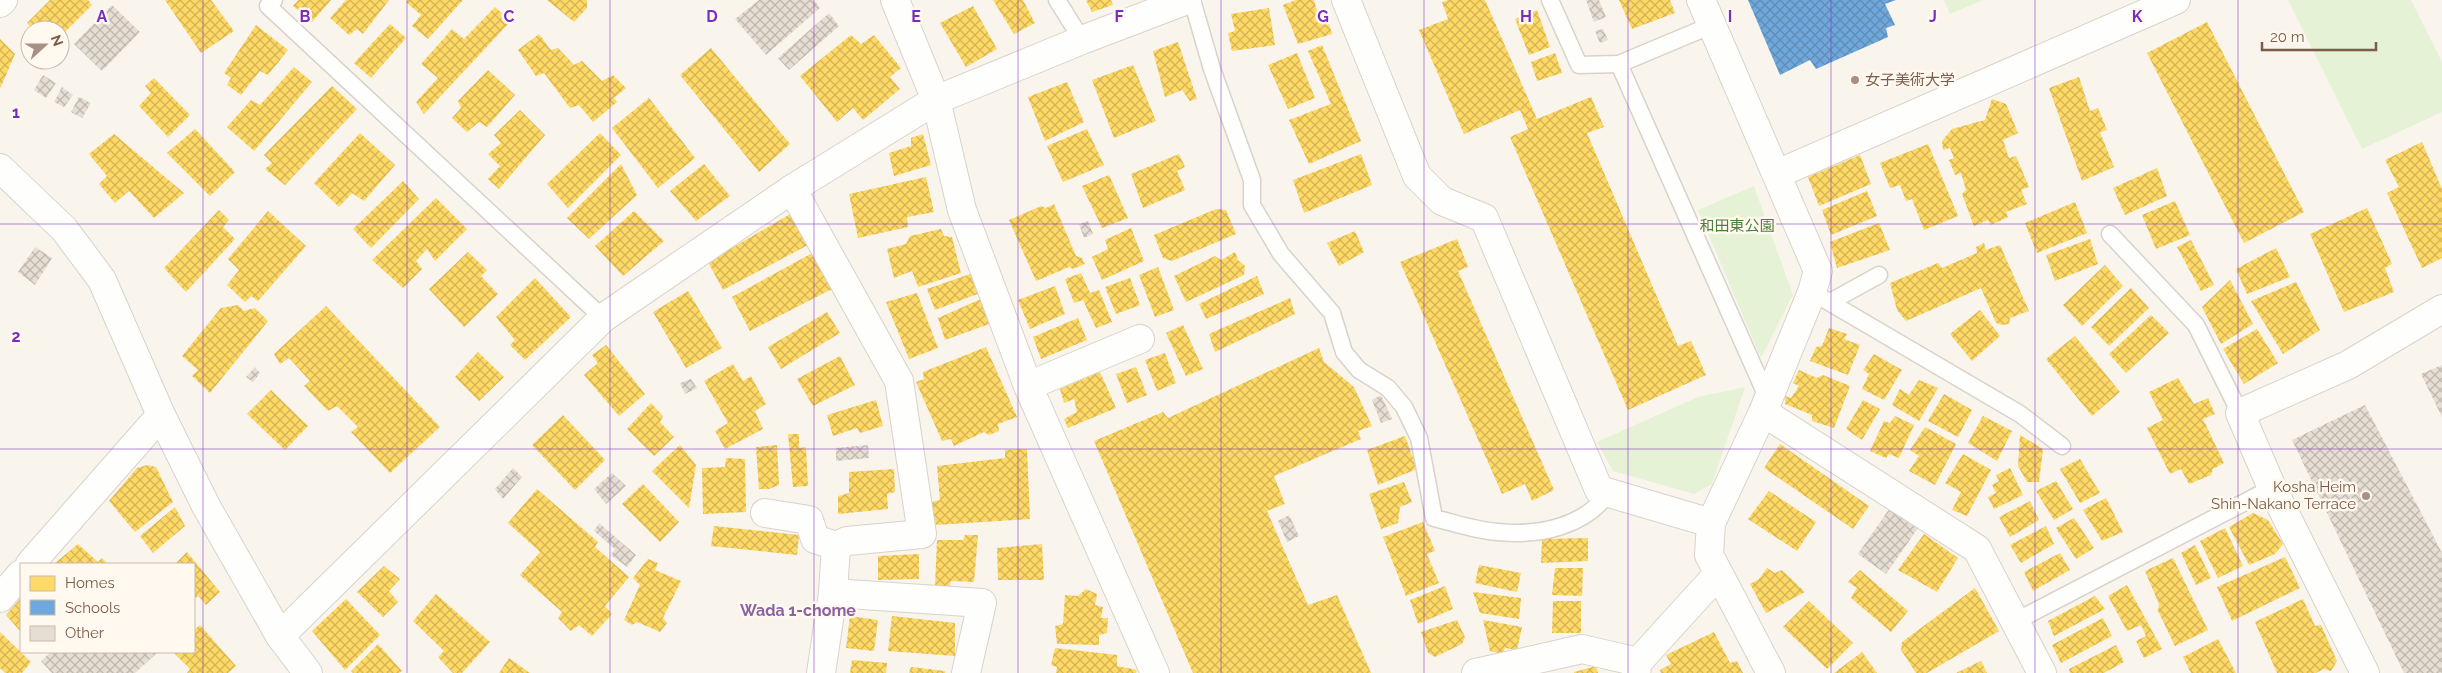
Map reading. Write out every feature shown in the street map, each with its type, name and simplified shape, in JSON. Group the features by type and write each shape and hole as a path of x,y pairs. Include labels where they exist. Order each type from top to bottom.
{"street":[{"path":"0,3 3,0"},
{"path":"896,0 936,100 962,210 1028,386 1155,673"},
{"path":"280,636 603,318 792,189 936,100 1082,40 1187,0"},
{"path":"1346,0 1417,176 1442,201 1484,218 1600,490 1711,523"},
{"path":"1701,0 1818,271 1821,297 1765,406 1711,523 1710,555 1718,574 1771,673"},
{"path":"1777,174 2176,0"},
{"path":"0,168 64,229 102,280 161,415 206,506 280,636 308,673"},
{"path":"765,513 809,520 815,538 836,546 847,541 922,534 899,381 792,189"},
{"path":"2365,673 2272,488 2240,413 2348,365 2442,309"},
{"path":"1028,386 1140,338"},
{"path":"1765,406 1977,549 2042,673"},
{"path":"31,563 161,415"},
{"path":"821,673 833,593 836,546"},
{"path":"1476,673 1582,649 1637,668 1718,574"},
{"path":"0,598 20,575"},
{"path":"833,593 982,603 966,673"}],"lane":[{"path":"274,0 268,6 603,318"},
{"path":"1057,0 1082,40"},
{"path":"1192,0 1212,69 1252,180 1252,205 1282,254 1332,313 1344,352 1359,370 1388,388 1404,407 1419,438 1434,518 1498,532 1550,530 1586,516 1599,506 1609,492"},
{"path":"1550,0 1579,65 1619,64 1712,25"},
{"path":"1619,64 1765,406"},
{"path":"2110,234 2196,324 2240,413"},
{"path":"1821,297 1879,275"},
{"path":"1821,297 2020,414 2062,446"},
{"path":"2016,622 2272,488"}],"green space":[{"path":"1944,0 1983,0 1950,14"},
{"path":"2288,0 2411,0 2442,62 2442,112 2362,149"},
{"name":"和田東公園","path":"1754,186 1793,295 1761,358 1698,210"},
{"path":"1745,387 1712,484 1694,494 1613,471 1597,442 1698,397"}],"building: Homes":[{"path":"50,0 88,0 92,5 70,27 70,20 30,20"},
{"path":"165,0 211,0 234,31 201,53"},
{"path":"298,0 331,0 312,22 293,6"},
{"path":"346,0 389,0 363,34 357,29 349,35 330,18"},
{"path":"408,0 463,0 428,39 412,26 421,15 406,2"},
{"path":"547,0 587,0 587,8 574,22"},
{"path":"993,0 1023,0 1035,23 1014,34"},
{"path":"1086,0 1111,0 1113,5 1092,12"},
{"path":"1296,0 1314,0 1317,11 1325,10 1332,34 1298,44 1283,5"},
{"path":"1448,0 1485,0 1537,119 1591,97 1604,127 1587,133 1678,346 1691,341 1706,375 1628,410 1510,137 1528,129 1520,110 1464,134 1419,30 1448,19 1442,2"},
{"path":"1619,0 1670,0 1675,13 1632,29"},
{"path":"973,6 997,49 966,67 940,23"},
{"path":"495,7 511,21 424,114 416,102 438,78 421,64 452,29 464,39"},
{"path":"1269,8 1275,45 1232,51 1228,33 1235,31 1231,14"},
{"path":"1537,10 1550,47 1529,55 1515,19"},
{"path":"2207,22 2304,212 2244,243 2147,53"},
{"path":"390,24 406,38 371,78 354,63"},
{"path":"256,25 288,50 268,75 260,71 241,95 227,85 231,78 224,73"},
{"path":"539,34 551,50 558,48 574,65 582,61 602,81 613,75 626,88 614,98 617,102 593,122 579,105 570,108 544,73 536,76 518,50"},
{"path":"851,35 861,44 874,35 901,68 890,77 900,89 863,120 853,108 837,122 800,76"},
{"path":"0,39 15,54 0,89"},
{"path":"1178,42 1197,99 1190,101 1182,90 1165,97 1153,51"},
{"path":"1322,45 1361,141 1309,164 1289,120 1331,104 1308,51"},
{"path":"711,48 790,144 759,172 680,75"},
{"path":"1297,53 1315,98 1288,109 1268,65"},
{"path":"1555,53 1562,73 1537,81 1531,62"},
{"path":"1133,65 1156,121 1114,138 1092,80"},
{"path":"294,67 312,82 254,151 227,127 251,100 260,105"},
{"path":"488,70 515,95 487,127 479,122 467,132 452,118 461,108 458,101"},
{"path":"2079,77 2090,111 2098,108 2107,130 2100,132 2114,167 2082,181 2049,88"},
{"path":"154,78 190,115 168,137 139,106 151,93 145,86"},
{"path":"1067,82 1084,122 1045,141 1028,97"},
{"path":"332,86 357,109 285,185 265,169 272,163 264,155"},
{"path":"649,98 695,158 658,188 612,128"},
{"path":"1992,99 2006,104 2018,133 2003,140 2009,158 2016,156 2029,187 2021,190 2027,204 2006,212 2008,217 1991,225 1988,220 1974,226 1962,194 1966,190 1961,173 1955,175 1949,160 1954,158 1950,148 1943,150 1942,141 1952,129 1985,120"},
{"path":"520,110 545,135 499,189 488,179 500,166 488,154 501,143 494,135"},
{"path":"195,129 235,172 210,196 167,153"},
{"path":"1087,129 1104,165 1063,182 1047,146"},
{"path":"360,133 395,165 364,201 352,193 339,207 314,183"},
{"path":"600,133 621,155 568,208 547,184"},
{"path":"114,134 184,193 154,218 129,191 115,203 99,184 107,176 89,154"},
{"path":"923,134 931,165 894,176 889,153 911,146 911,138"},
{"path":"2422,142 2442,189 2442,258 2422,268 2387,193 2399,187 2385,160"},
{"path":"1928,144 1958,216 1924,230 1912,199 1906,201 1900,185 1890,188 1880,163"},
{"path":"1179,154 1185,167 1177,171 1185,190 1143,208 1131,174"},
{"path":"1361,154 1372,185 1304,213 1293,180"},
{"path":"1860,155 1871,184 1819,206 1808,177"},
{"path":"621,164 637,195 589,239 567,218"},
{"path":"704,164 730,196 696,221 670,191"},
{"path":"2157,168 2167,196 2125,215 2113,188"},
{"path":"1109,175 1128,218 1102,228 1082,186"},
{"path":"926,177 934,212 907,217 908,227 858,238 849,194"},
{"path":"403,181 419,199 371,248 353,229"},
{"path":"1867,191 1877,216 1831,235 1822,210"},
{"path":"436,198 467,229 435,261 427,249 416,261 422,269 403,288 372,260"},
{"path":"2175,201 2190,235 2156,249 2142,215"},
{"path":"2075,202 2087,233 2037,253 2025,223"},
{"path":"1054,204 1076,256 1082,258 1085,264 1073,269 1069,267 1036,281 1009,220 1041,206 1046,208"},
{"path":"2367,208 2392,264 2385,268 2394,292 2344,312 2310,234"},
{"path":"1216,209 1226,210 1236,234 1172,261 1163,258 1154,235"},
{"path":"219,210 229,220 223,227 235,239 186,292 164,268"},
{"path":"268,211 306,246 258,301 251,296 245,302 227,285 239,270 228,259"},
{"path":"634,211 664,241 623,276 595,246"},
{"path":"792,213 810,244 723,290 708,262"},
{"path":"1879,223 1890,250 1837,268 1830,242"},
{"path":"1131,228 1144,261 1102,280 1092,257 1108,249 1105,240"},
{"path":"941,229 944,236 952,237 961,273 918,287 912,271 894,278 887,249 906,244 910,236"},
{"path":"1355,231 1364,252 1339,266 1327,243"},
{"path":"1457,239 1468,267 1458,271 1554,490 1532,501 1525,484 1502,494 1400,262"},
{"path":"2090,239 2098,264 2055,281 2046,255"},
{"path":"2191,240 2214,285 2201,291 2177,247"},
{"path":"1984,243 1986,250 2000,245 2029,311 2010,318 2009,324 2002,325 1996,323 1981,288 1906,321 1897,310 1890,283 1938,263 1942,268 1977,253 1976,247"},
{"path":"2276,248 2290,277 2247,294 2236,269"},
{"path":"468,252 487,270 481,276 498,294 464,327 429,289"},
{"path":"814,252 834,288 750,331 732,297"},
{"path":"1235,252 1238,260 1245,266 1244,275 1186,302 1174,276 1215,256 1221,260"},
{"path":"2105,265 2123,286 2082,326 2063,305"},
{"path":"1158,267 1174,310 1155,317 1139,275"},
{"path":"973,273 980,293 935,310 927,289"},
{"path":"1081,273 1090,293 1099,290 1112,322 1096,328 1083,300 1074,303 1065,279"},
{"path":"1257,276 1264,294 1206,319 1199,304"},
{"path":"535,278 571,317 525,360 510,345 515,340 496,317"},
{"path":"1130,278 1140,305 1116,314 1105,287"},
{"path":"2230,280 2253,324 2221,344 2202,307"},
{"path":"2296,282 2320,330 2283,354 2251,301"},
{"path":"1055,286 1065,314 1030,329 1018,300"},
{"path":"2131,288 2149,308 2109,346 2091,327"},
{"path":"688,291 722,348 686,368 653,312"},
{"path":"917,293 938,348 909,359 886,302"},
{"path":"983,298 992,323 945,340 938,318"},
{"path":"1290,298 1295,314 1215,352 1209,334"},
{"path":"238,305 244,311 255,308 268,321 210,393 192,376 198,370 182,356 221,308"},
{"path":"326,306 440,427 390,473 351,432 358,427 337,406 328,411 304,386 310,381 289,358 280,364 274,354"},
{"path":"1980,310 2000,336 1972,361 1950,334"},
{"path":"827,312 840,333 781,369 768,347"},
{"path":"2151,315 2169,333 2126,373 2109,354"},
{"path":"1078,318 1087,340 1041,359 1033,337"},
{"path":"1183,325 1203,369 1186,376 1166,333"},
{"path":"1829,328 1847,334 1844,339 1860,345 1848,375 1810,361 1816,347 1822,346"},
{"path":"2257,329 2278,363 2244,384 2223,349"},
{"path":"2075,336 2120,392 2092,416 2046,359"},
{"path":"606,345 645,394 619,416 584,375 598,363 592,355"},
{"path":"986,347 1017,417 998,424 999,431 989,435 984,432 954,446 951,439 942,441 916,382 924,379 923,372"},
{"path":"1319,348 1324,362 1354,387 1372,426 1358,431 1361,439 1274,476 1285,504 1267,511 1308,605 1337,595 1371,673 1193,673 1094,441 1163,412 1168,418"},
{"path":"478,352 504,377 479,401 455,377"},
{"path":"1165,353 1176,383 1157,391 1145,360"},
{"path":"1874,354 1902,370 1884,400 1862,389 1869,374 1863,370"},
{"path":"840,356 855,385 813,406 797,379"},
{"path":"733,364 743,381 751,376 766,404 755,411 763,429 725,449 715,431 728,423 704,381"},
{"path":"1136,367 1147,395 1127,403 1116,374"},
{"path":"1799,370 1817,378 1823,375 1850,386 1834,428 1812,421 1812,415 1785,404 1785,396 1791,398 1799,386 1793,383"},
{"path":"1100,372 1116,408 1068,428 1064,419 1077,412 1074,399 1064,403 1060,389"},
{"path":"2178,378 2194,404 2208,398 2215,414 2203,419 2224,463 2213,469 2211,475 2189,484 2181,469 2170,474 2147,428 2163,420 2149,392"},
{"path":"1919,380 1938,388 1919,421 1892,405 1900,389 1909,395"},
{"path":"271,390 308,426 285,450 247,414"},
{"path":"1944,394 1972,410 1958,437 1928,421"},
{"path":"876,400 883,426 860,433 857,428 833,436 827,415"},
{"path":"1863,400 1880,409 1862,440 1846,429"},
{"path":"651,403 663,416 660,422 674,437 654,456 627,429"},
{"path":"563,415 605,460 575,490 532,445"},
{"path":"1895,416 1914,425 1899,458 1889,454 1886,458 1870,451 1884,421 1890,423"},
{"path":"1983,416 2012,431 1997,461 1968,443"},
{"path":"1925,427 1956,444 1935,485 1909,471 1919,456 1910,450"},
{"path":"788,434 799,434 799,448 806,447 808,486 793,487"},
{"path":"2020,435 2043,449 2039,482 2027,482 2018,466"},
{"path":"1405,436 1417,469 1378,485 1367,450"},
{"path":"1780,444 1869,506 1853,529 1764,468"},
{"path":"680,445 696,465 689,508 652,471"},
{"path":"777,445 779,485 769,489 759,489 756,447"},
{"path":"1027,449 1030,519 936,525 931,502 940,500 937,466 1005,458 1005,450"},
{"path":"1963,454 1991,470 1967,516 1952,510 1961,492 1945,483"},
{"path":"726,458 745,459 746,512 703,514 702,468 725,467"},
{"path":"2080,459 2100,493 2080,503 2060,469"},
{"path":"147,465 156,467 173,502 135,532 109,501 137,468"},
{"path":"2010,468 2023,495 1994,509 1988,497 1996,493 1992,485 1999,481 1996,475"},
{"path":"894,469 895,492 887,494 888,509 838,514 838,496 849,493 849,472"},
{"path":"2056,481 2073,509 2054,520 2036,491"},
{"path":"1404,482 1412,502 1400,507 1398,523 1381,529 1369,494"},
{"path":"643,484 679,522 660,542 622,504"},
{"path":"537,489 598,542 595,547 629,577 605,606 612,614 592,636 579,625 571,631 558,618 562,612 520,575 540,552 508,523"},
{"path":"1769,491 1816,522 1797,551 1748,519"},
{"path":"2106,498 2123,532 2102,541 2083,510"},
{"path":"2030,501 2039,520 2010,537 1999,517"},
{"path":"175,507 185,526 153,553 140,536"},
{"path":"2253,513 2268,520 2283,544 2275,554 2249,565 2229,527"},
{"path":"2074,518 2094,548 2076,559 2056,528"},
{"path":"1423,522 1435,551 1427,554 1439,583 1406,596 1383,537"},
{"path":"714,526 799,535 797,555 711,546"},
{"path":"2046,526 2054,544 2021,563 2010,545"},
{"path":"2225,528 2243,566 2218,578 2200,541"},
{"path":"1924,534 1958,558 1937,592 1898,570"},
{"path":"965,535 978,535 974,582 951,581 949,588 935,586 937,540 963,540"},
{"path":"1588,538 1588,561 1541,563 1542,539"},
{"path":"78,544 98,562 102,558 107,563 55,563"},
{"path":"1042,544 1044,580 998,580 997,548"},
{"path":"2195,545 2211,578 2196,585 2181,553"},
{"path":"187,552 220,592 206,605 198,596 195,598 195,563 176,563"},
{"path":"2060,553 2070,570 2033,591 2024,572"},
{"path":"919,554 919,579 878,580 878,556"},
{"path":"2285,557 2300,588 2232,621 2217,587"},
{"path":"2173,558 2208,630 2175,646 2158,611 2159,604 2145,571"},
{"path":"648,559 658,563 655,570 681,581 663,618 667,623 660,632 637,622 632,625 624,620 640,585 633,578"},
{"path":"1479,565 1521,573 1517,592 1475,583"},
{"path":"384,566 400,579 389,591 398,602 383,617 357,592"},
{"path":"1555,568 1583,568 1582,596 1552,595"},
{"path":"1767,568 1775,573 1782,570 1805,592 1766,613 1750,584 1759,579"},
{"path":"1860,570 1908,611 1891,632 1851,598 1857,588 1848,582"},
{"path":"2127,585 2162,649 2144,658 2136,641 2146,636 2141,625 2127,631 2108,596"},
{"path":"1445,586 1453,609 1418,624 1410,600"},
{"path":"1975,588 1999,631 1927,673 1916,673 1901,650 1902,642"},
{"path":"1086,589 1097,594 1095,605 1103,607 1101,618 1108,618 1107,633 1099,635 1099,645 1057,644 1055,626 1063,624 1065,595 1078,596"},
{"path":"1473,592 1521,598 1519,619 1480,613"},
{"path":"436,594 490,642 462,673 453,673 438,657 444,651 413,621"},
{"path":"2095,596 2105,609 2054,636 2048,621"},
{"path":"20,599 20,631 6,615"},
{"path":"346,599 380,635 345,670 312,631"},
{"path":"2303,599 2315,626 2321,625 2337,661 2331,671 2324,669 2316,673 2277,673 2255,622"},
{"path":"1553,601 1581,601 1581,633 1552,633"},
{"path":"1809,601 1853,643 1827,669 1783,627"},
{"path":"850,616 878,620 874,651 846,648"},
{"path":"892,616 955,623 955,656 888,651"},
{"path":"2103,618 2112,636 2061,663 2052,645"},
{"path":"1457,620 1465,637 1462,644 1435,657 1428,653 1421,632"},
{"path":"1483,620 1522,627 1517,650 1505,648 1503,654 1490,651"},
{"path":"200,625 236,666 228,673 187,673 190,669 174,653 195,653 195,629"},
{"path":"0,632 31,662 22,673 5,673 0,668"},
{"path":"1714,632 1730,663 1737,661 1743,673 1661,673 1660,670 1671,664 1666,655"},
{"path":"2218,639 2236,673 2191,673 2183,657"},
{"path":"378,644 402,671 399,673 353,673 351,671"},
{"path":"2116,645 2124,662 2104,673 2070,673 2069,669"},
{"path":"1055,648 1117,655 1117,666 1137,670 1136,673 1056,673 1057,667 1051,665"},
{"path":"1862,652 1877,673 1834,673"},
{"path":"509,658 530,673 499,673"},
{"path":"852,660 887,663 886,673 850,673"},
{"path":"1981,661 1987,673 1956,673"},
{"path":"1596,666 1598,673 1574,673 1574,672"},
{"path":"911,667 945,671 945,673 909,673"}],"building: Schools":[{"path":"1748,0 1896,0 1885,4 1895,25 1886,28 1888,37 1816,69 1810,60 1780,75"}],"building: Other":[{"path":"759,0 814,0 820,8 766,55 735,19"},
{"path":"1586,0 1599,0 1606,17 1594,22"},
{"path":"112,5 140,32 102,71 74,44"},
{"path":"829,13 839,26 789,70 778,58"},
{"path":"1603,29 1608,40 1600,43 1595,31"},
{"path":"43,75 56,83 46,98 34,90"},
{"path":"62,87 73,95 64,107 54,102"},
{"path":"79,97 91,103 82,118 71,112"},
{"path":"1088,221 1093,234 1084,238 1079,224"},
{"path":"35,247 52,258 35,285 18,272"},
{"path":"2442,365 2442,417 2421,374"},
{"path":"255,367 260,373 253,382 246,377"},
{"path":"691,379 697,388 685,394 680,383"},
{"path":"1381,395 1392,419 1381,423 1372,400"},
{"name":"Kosha Heim Shin-Nakano Terrace","path":"2365,405 2442,553 2442,673 2404,673 2292,440"},
{"path":"868,445 869,458 836,461 836,448"},
{"path":"513,468 522,477 503,499 495,489"},
{"path":"612,473 626,486 606,504 594,489"},
{"path":"1890,508 1918,528 1886,574 1858,554"},
{"path":"1289,515 1299,536 1287,542 1278,521"},
{"path":"599,523 636,555 627,567 611,555 615,549 594,531"},
{"path":"50,653 157,653 135,673 52,673 41,661"}],"place":[{"name":"女子美術大学","path":"1855,80"},
{"name":"Kosha Heim Shin-Nakano Terrace","path":"2366,496"}],"district":[{"name":"Wada 1-chome","path":"798,610"}]}
